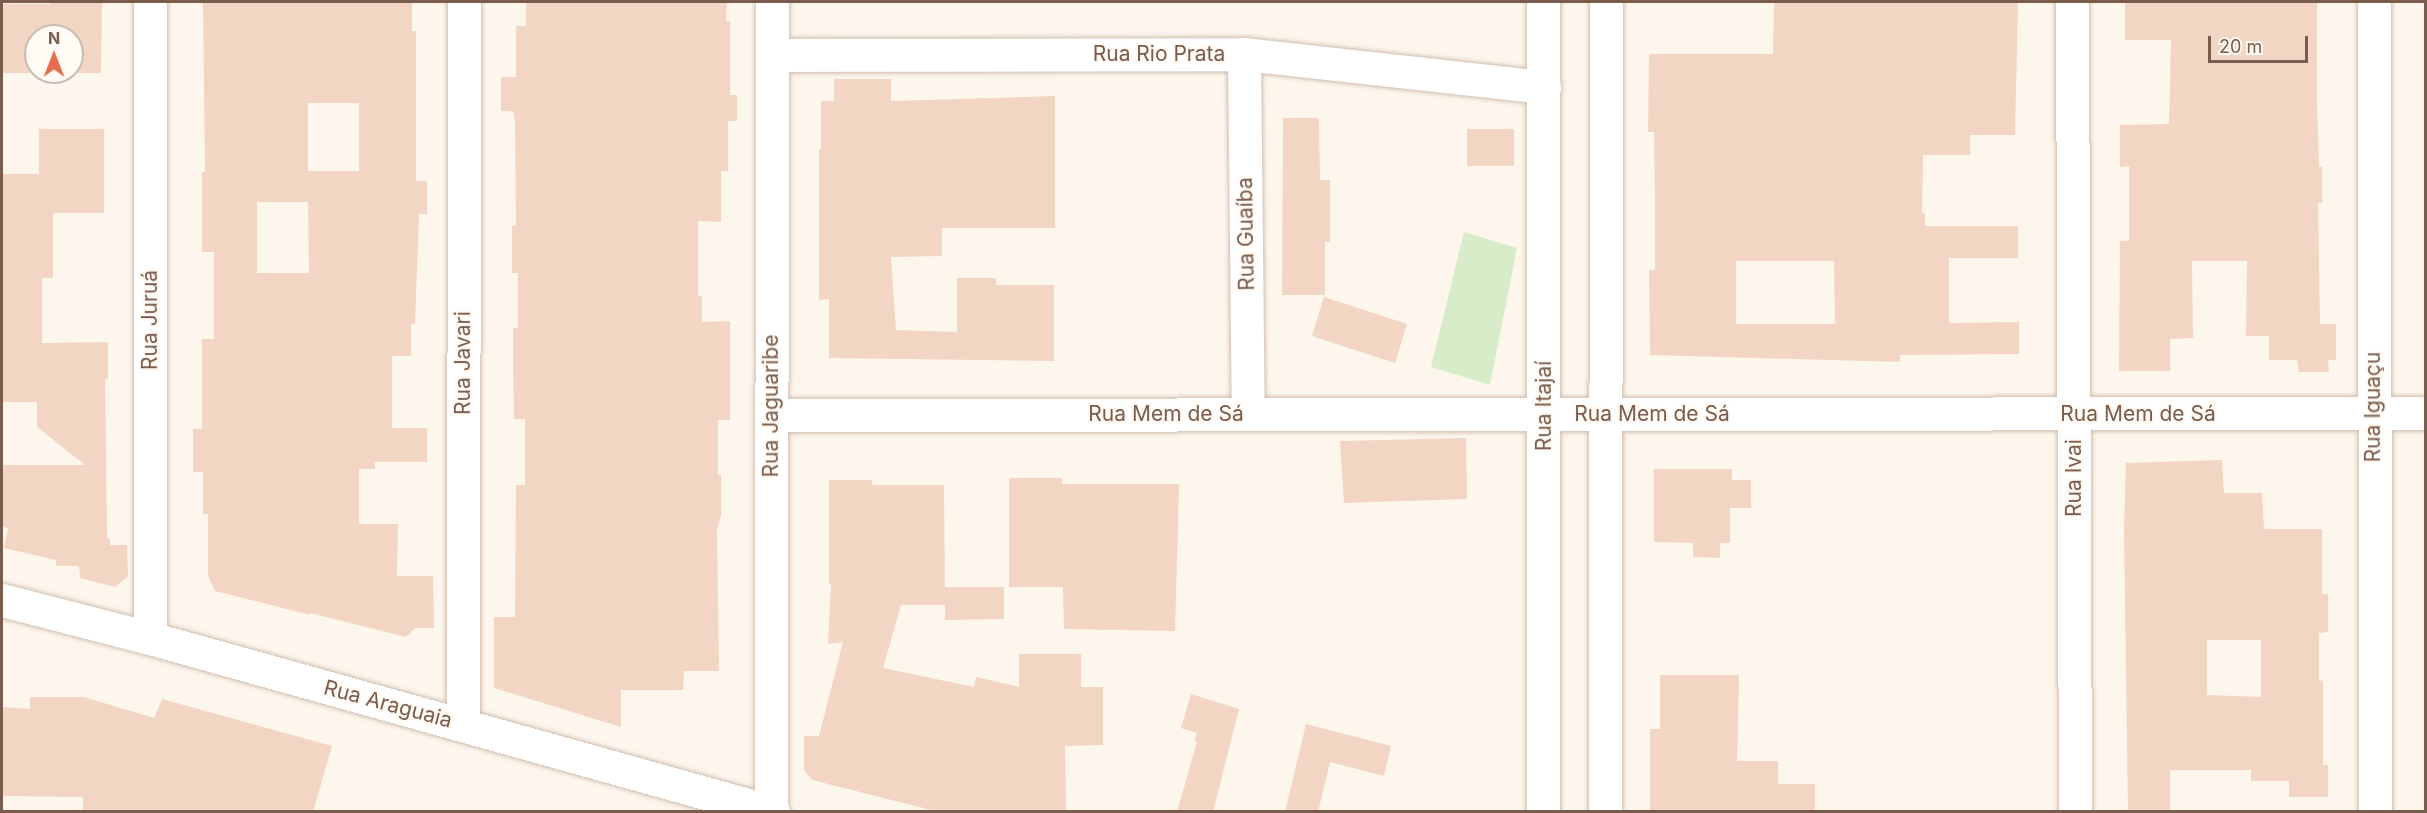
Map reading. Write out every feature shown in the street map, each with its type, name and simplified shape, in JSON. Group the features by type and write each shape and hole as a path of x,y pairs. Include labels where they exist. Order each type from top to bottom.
{"street":[{"name":"Rua Juruá","path":"150,2 150,638"},
{"name":"Rua Javari","path":"463,724 464,2"},
{"name":"Rua Jaguaribe","path":"772,2 772,811"},
{"name":"Rua Itajaí","path":"1543,2 1543,812"},
{"path":"1605,812 1606,2"},
{"name":"Rua Ivai","path":"2072,2 2075,812"},
{"name":"Rua Iguaçu","path":"2374,2 2375,812"},
{"name":"Rua Rio Prata","path":"772,55 1244,54 1544,87"},
{"name":"Rua Guaíba","path":"1244,54 1248,413"},
{"name":"Rua Mem de Sá","path":"771,415 2426,413"},
{"name":"Rua Araguaia","path":"2,600 150,638 772,811"}],"green space":[{"path":"1464,232 1517,248 1490,385 1431,367"}],"building":[{"path":"102,2 101,73 84,73 84,24 24,24 24,73 2,73 2,4"},
{"path":"203,2 412,2 412,31 416,31 416,181 427,181 427,214 419,214 415,324 411,324 411,356 392,356 392,428 427,428 427,462 375,462 375,469 359,469 359,524 398,524 397,576 433,576 434,628 415,628 406,637 215,591 208,576 208,514 203,514 203,472 193,472 193,429 202,429 202,339 214,339 214,252 202,252 202,172 205,172","holes":["308,103 359,103 359,171 308,171","257,202 308,202 309,273 257,273"]},
{"path":"526,2 727,2 726,21 730,21 730,95 737,95 737,121 728,121 728,171 721,171 721,222 698,221 698,296 702,296 702,322 730,321 730,420 718,420 718,475 721,475 721,515 717,530 719,671 684,671 683,690 621,690 621,727 494,688 494,617 515,617 516,485 525,485 525,419 514,419 513,328 518,328 518,273 512,273 512,226 516,226 515,121 513,111 501,111 501,77 516,77 516,26 526,26"},
{"path":"1774,2 2018,2 2015,135 1970,135 1970,155 1923,155 1922,213 1925,213 1925,226 2018,226 2018,258 1949,258 1949,323 2019,322 2019,354 1900,355 1900,362 1650,355 1649,270 1655,270 1655,203 1654,132 1648,132 1649,54 1773,54","holes":["1736,261 1834,261 1835,324 1736,324"]},
{"path":"2125,2 2317,2 2317,103 2319,167 2322,167 2322,203 2318,203 2320,324 2336,324 2336,360 2328,360 2329,372 2299,372 2297,360 2269,360 2269,336 2246,336 2247,261 2192,261 2193,338 2170,339 2170,371 2119,371 2120,241 2129,241 2129,166 2120,167 2120,125 2169,124 2171,40 2125,40"},
{"path":"834,79 891,79 891,101 1055,96 1055,228 942,228 942,256 891,257 896,330 957,332 957,278 996,278 996,285 1054,285 1054,361 829,358 829,299 819,300 819,149 821,149 821,101 834,101"},
{"path":"1283,118 1319,118 1320,180 1330,180 1330,242 1325,242 1325,295 1282,295"},
{"path":"39,129 104,129 104,213 53,213 53,278 42,278 42,343 108,342 108,379 105,379 107,538 110,539 110,545 127,545 128,576 115,587 80,578 79,566 56,566 56,560 4,548 8,528 2,526 2,465 85,465 37,427 37,402 2,402 2,174 39,174"},
{"path":"1467,129 1514,129 1514,166 1467,166"},
{"path":"1324,297 1407,324 1395,363 1312,336"},
{"path":"1466,438 1467,499 1344,503 1340,441"},
{"path":"2222,460 2224,493 2262,493 2264,529 2322,529 2322,594 2328,594 2328,632 2319,633 2319,680 2323,681 2323,765 2328,765 2328,797 2289,797 2289,781 2251,781 2251,770 2170,770 2170,812 2128,812 2124,529 2126,463","holes":["2207,640 2261,640 2261,697 2207,695"]},
{"path":"1654,469 1732,469 1732,480 1751,480 1751,508 1730,508 1730,543 1720,543 1720,558 1693,557 1693,543 1654,542"},
{"path":"1009,478 1062,478 1062,484 1179,484 1175,631 1064,629 1063,587 1009,587"},
{"path":"829,480 872,480 872,485 944,485 945,605 901,605 883,668 974,687 976,677 1019,687 1019,654 1081,654 1081,687 1103,687 1103,745 1065,746 1066,812 939,812 812,780 804,770 804,736 819,736 843,642 828,644 831,584 829,584"},
{"path":"945,587 1004,587 1004,619 945,620"},
{"path":"1660,675 1739,675 1737,761 1778,761 1778,784 1815,784 1815,812 1650,812 1650,729 1660,729"},
{"path":"1191,694 1239,709 1213,812 1177,812 1197,742 1194,741 1197,733 1181,728"},
{"path":"30,697 84,697 154,718 162,699 332,746 313,812 83,812 83,797 2,796 2,707 30,709"},
{"path":"1306,724 1391,746 1384,776 1330,762 1318,812 1285,812"}]}
